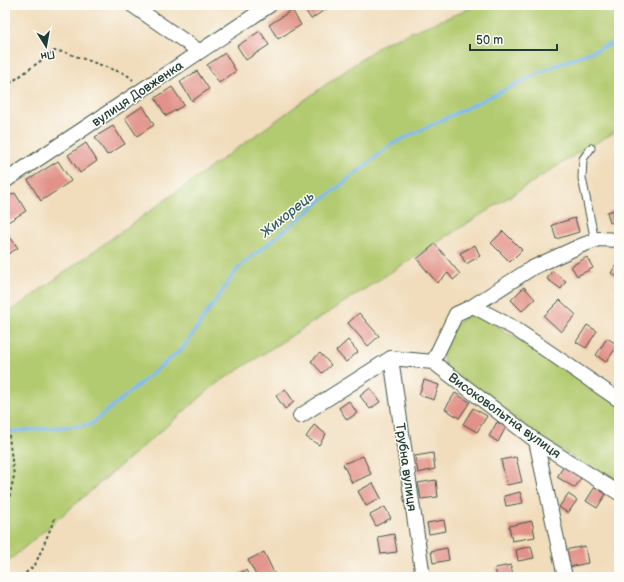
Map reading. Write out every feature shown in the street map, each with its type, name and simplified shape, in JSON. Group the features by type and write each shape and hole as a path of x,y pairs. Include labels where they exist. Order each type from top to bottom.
{"street":[{"path":"132,5 199,52"},
{"name":"вулиця Довженка","path":"5,182 270,5"},
{"path":"300,416 391,358 433,362 456,314 473,306 532,268 600,239 619,240"},
{"path":"473,306 514,328 619,400"},
{"name":"Трубна вулиця","path":"391,358 423,577"},
{"name":"Високовольтна вулиця","path":"433,362 536,440 619,493"},
{"path":"536,440 565,577"}],"lane":[{"path":"591,148 583,159 582,178 595,241"}],"path":[{"path":"5,87 54,51 126,74 142,90"},
{"path":"5,405 14,476 5,516"},
{"path":"21,577 35,565 55,518"}],"green space":[{"path":"479,5 619,5 619,130 576,154 216,384 5,564 5,315 384,43"},
{"path":"474,311 619,404 619,486 545,440 446,368 441,351 455,325"}],"building":[{"path":"302,5 332,5 311,19"},
{"path":"292,10 301,25 278,39 269,25"},
{"path":"260,31 269,45 246,60 237,46"},
{"path":"225,53 236,71 219,83 207,65"},
{"path":"197,71 209,89 192,101 180,82"},
{"path":"172,87 184,105 166,116 155,98"},
{"path":"143,106 154,125 137,136 125,118"},
{"path":"113,126 125,144 107,155 95,137"},
{"path":"86,143 97,161 80,173 68,155"},
{"path":"58,161 71,181 41,201 28,180"},
{"path":"15,193 26,211 8,222 5,217 5,198"},
{"path":"619,209 619,221 610,223 607,212"},
{"path":"575,218 579,232 556,239 552,225"},
{"path":"5,230 18,248 5,256"},
{"path":"503,231 522,250 510,262 491,243"},
{"path":"435,244 460,274 453,280 448,273 437,283 417,259"},
{"path":"475,245 480,256 466,264 460,253"},
{"path":"587,257 593,268 577,276 571,266"},
{"path":"619,260 619,278 611,273"},
{"path":"552,271 566,281 561,289 547,279"},
{"path":"524,287 535,299 522,311 511,300"},
{"path":"560,300 576,315 561,332 544,316"},
{"path":"359,313 379,336 368,346 348,323"},
{"path":"587,325 597,331 586,348 576,342"},
{"path":"607,338 618,345 606,362 596,355"},
{"path":"348,340 358,352 346,362 336,351"},
{"path":"320,353 331,365 322,373 311,361"},
{"path":"424,380 439,385 434,400 419,395"},
{"path":"370,388 380,402 370,409 360,396"},
{"path":"285,389 294,402 285,409 276,396"},
{"path":"455,393 470,402 459,418 445,409"},
{"path":"349,401 357,413 347,420 339,408"},
{"path":"473,408 487,416 477,432 463,424"},
{"path":"497,422 506,427 498,442 489,436"},
{"path":"314,425 326,434 319,445 306,437"},
{"path":"433,453 435,469 418,473 415,456"},
{"path":"363,456 371,474 352,483 343,464"},
{"path":"516,457 522,482 507,485 501,460"},
{"path":"564,466 581,478 575,488 557,477"},
{"path":"436,480 438,497 421,499 418,483"},
{"path":"373,483 381,498 366,506 358,491"},
{"path":"595,487 606,494 597,508 586,501"},
{"path":"520,492 523,503 506,506 504,496"},
{"path":"568,494 577,500 568,513 559,507"},
{"path":"385,507 391,518 376,526 370,515"},
{"path":"444,520 446,531 429,534 427,523"},
{"path":"532,521 535,537 512,541 509,526"},
{"path":"394,534 397,552 381,554 378,537"},
{"path":"531,546 534,558 518,561 516,550"},
{"path":"585,546 588,563 569,567 565,550"},
{"path":"447,548 449,560 433,563 431,551"},
{"path":"264,552 275,575 271,577 257,577 248,560"},
{"path":"511,565 513,576 497,577 495,568"},
{"path":"246,570 250,577 233,577"}],"waterway":[{"name":"Жихорець","path":"5,432 90,425 183,348 239,267 392,144 552,67 619,41"}]}
